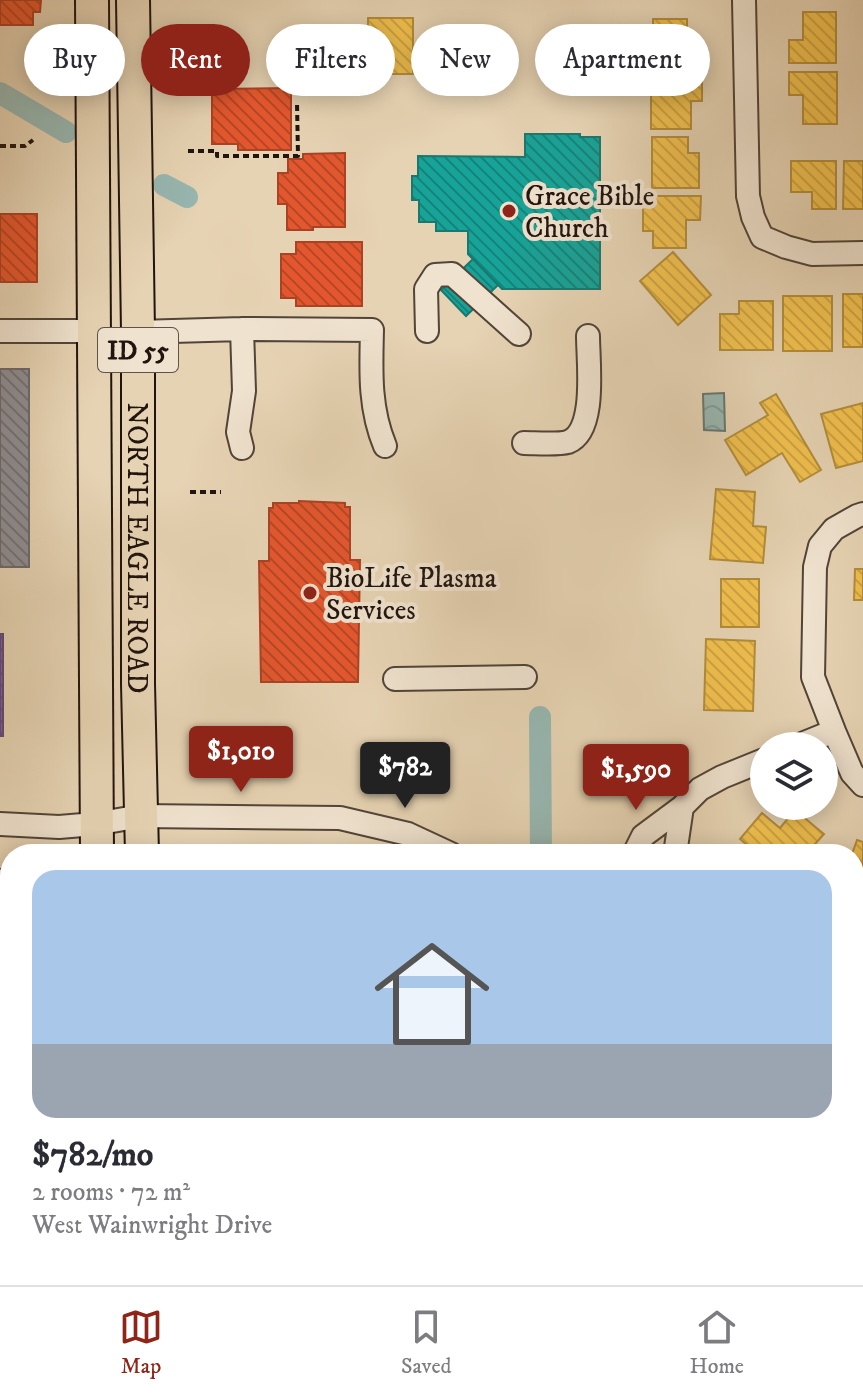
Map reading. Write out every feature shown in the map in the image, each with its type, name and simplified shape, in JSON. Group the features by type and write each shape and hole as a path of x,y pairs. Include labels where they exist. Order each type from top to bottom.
{"highway":[{"name":"NORTH EAGLE ROAD","path":"92,0 96,839"},
{"name":"NORTH EAGLE ROAD","path":"133,0 142,844"}],"street":[{"path":"744,0 748,196 762,237 812,254 863,253"},
{"path":"427,331 426,289 435,275 452,274 519,334"},
{"path":"242,329 244,391 238,432 242,448"},
{"path":"138,332 372,330 371,391 378,430 385,446"},
{"path":"0,331 94,331"},
{"path":"524,443 567,442 580,433 587,413 588,336"},
{"path":"863,514 834,529 820,546 815,567 813,677 852,773 863,785"},
{"path":"395,679 525,677"},
{"path":"639,844 643,836 682,807 700,789 750,766"},
{"path":"676,844 682,807"},
{"path":"0,824 59,827 96,839 141,816 340,818 408,834 430,844"}],"path":[{"path":"188,151 217,151 217,156 298,156 297,103"},
{"path":"0,146 25,146 33,140"},
{"path":"190,492 221,492"}],"water":[{"path":"724,393 725,431 704,430 703,394"}],"building: Homes":[{"path":"803,12 836,12 836,63 789,63 789,40 803,40"},
{"path":"368,18 413,18 411,74 395,74 395,24 368,24"},
{"path":"653,19 687,19 687,24 653,24"},
{"path":"789,72 837,72 837,124 803,124 803,95 789,95"},
{"path":"651,96 702,96 702,101 691,101 691,129 651,129"},
{"path":"652,137 688,137 688,153 699,153 699,188 652,188"},
{"path":"791,161 836,161 836,209 812,209 812,192 791,192"},
{"path":"844,161 863,161 863,209 843,209"},
{"path":"643,196 701,196 700,220 686,220 686,248 653,248 653,231 643,231"},
{"path":"673,252 711,295 678,325 640,281"},
{"path":"843,294 863,294 863,347 843,347"},
{"path":"783,296 832,296 832,351 783,351"},
{"path":"739,301 773,301 773,350 720,350 720,314 739,314"},
{"path":"776,394 821,470 800,482 782,453 746,475 725,440 768,415 760,403"},
{"path":"863,403 863,461 836,468 821,414"},
{"path":"716,489 755,492 753,526 766,527 763,563 710,559"},
{"path":"855,569 863,569 863,600 854,600"},
{"path":"721,579 759,579 759,627 721,627"},
{"path":"706,639 755,641 753,711 704,710"},
{"path":"756,820 770,820 780,828 787,820 807,820 824,834 815,844 746,844 740,839"}],"building: Shops":[{"path":"0,0 41,0 40,12 33,12 33,24 0,25"},
{"path":"266,88 266,96 291,96 291,150 238,150 238,144 212,144 212,96 250,96 250,89"},
{"path":"345,153 345,227 287,230 287,204 278,204 278,173 288,173 288,159 303,159 303,154"},
{"path":"0,214 37,214 37,282 0,282"},
{"path":"296,242 362,242 362,306 296,306 296,298 281,298 281,254 296,254"},
{"name":"BioLife Plasma Services","path":"273,503 345,503 345,507 350,507 350,560 360,560 358,682 261,682 259,561 269,561 269,508 273,508"}],"building: Offices":[{"path":"0,634 3,634 3,736 0,736"}],"building: Public":[{"name":"Grace Bible Church","path":"525,134 600,137 600,289 502,289 468,254 468,231 436,231 436,222 419,222 419,200 412,200 412,176 418,176 418,156 525,157"},
{"path":"473,259 498,285 466,316 441,290"}],"building: Industry":[{"path":"0,369 29,369 29,567 0,567"}],"waterway":[{"path":"0,93 66,132"},
{"path":"164,185 187,197"},
{"path":"540,717 541,844"}],"place":[{"name":"Grace Bible Church","path":"509,211"},
{"name":"BioLife Plasma Services","path":"310,593"}]}
